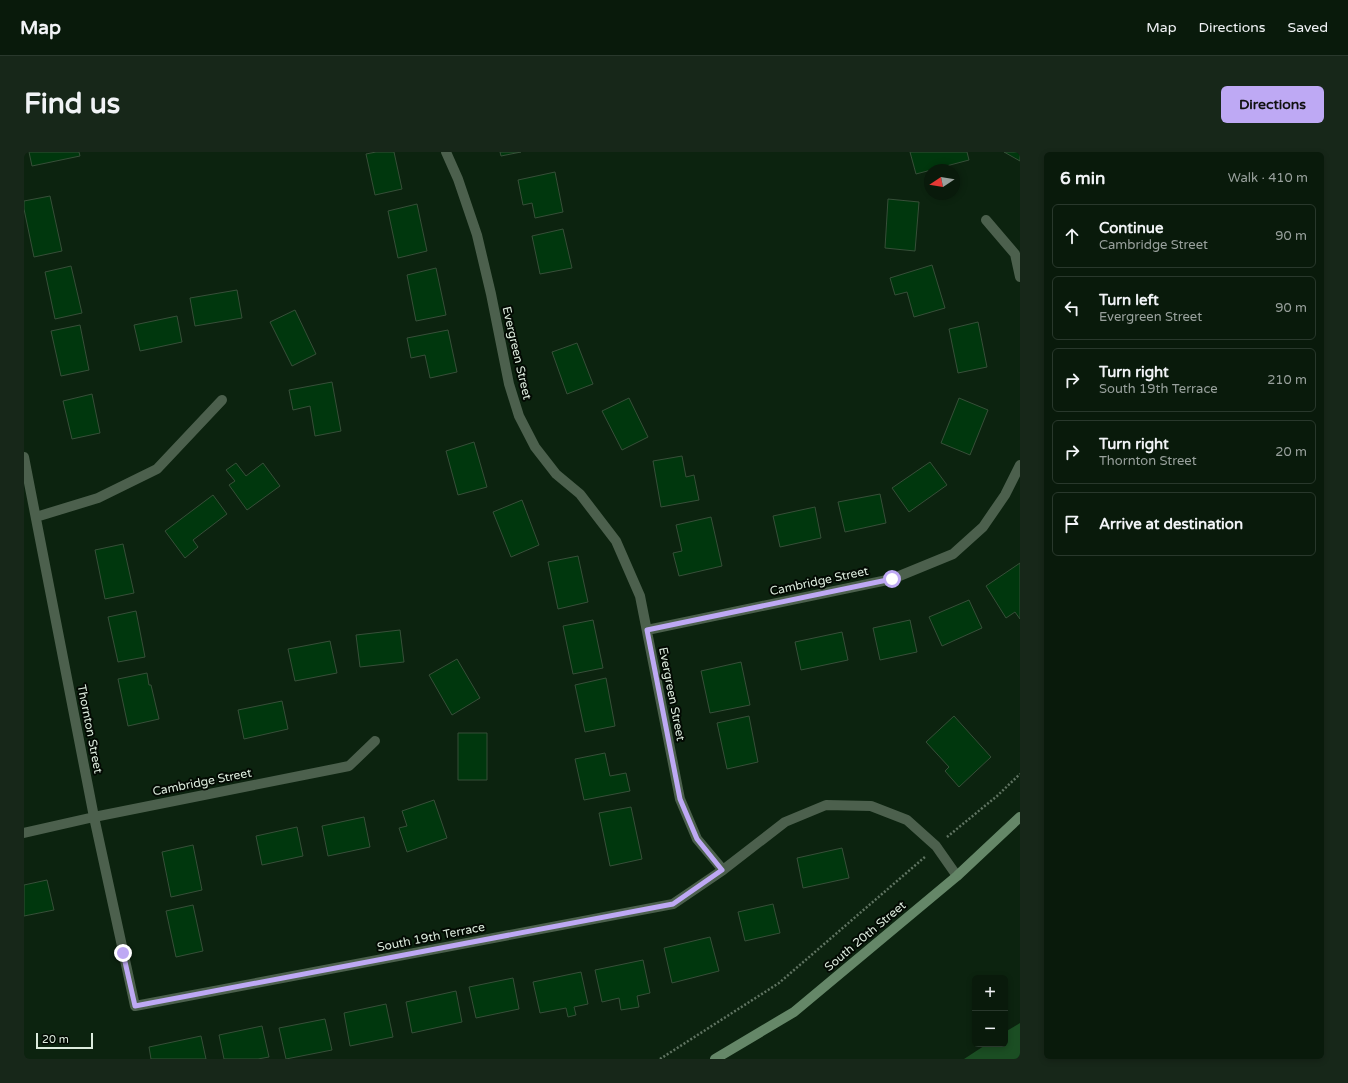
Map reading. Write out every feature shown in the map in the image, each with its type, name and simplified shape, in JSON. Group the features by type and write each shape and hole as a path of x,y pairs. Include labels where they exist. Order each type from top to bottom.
{"main road":[{"name":"South 20th Street","path":"715,1059 794,1012 957,876 1020,817"}],"street":[{"name":"Evergreen Street","path":"446,152 458,179 477,235 491,294 509,384 519,416 535,447 556,474 580,494 616,542 640,596 680,799 697,839 722,870"},
{"path":"986,220 1015,254 1020,277"},
{"path":"36,517 98,498 157,469 222,400"},
{"name":"Thornton Street","path":"24,458 94,817 135,1006"},
{"name":"Cambridge Street","path":"647,630 892,579 953,554 984,527 1005,495 1020,465"},
{"name":"Cambridge Street","path":"24,833 94,817 349,766 375,741"},
{"name":"South 19th Terrace","path":"135,1006 673,904 722,870 785,822 826,805 871,806 907,820 936,846 957,876"}],"path":[{"path":"660,1059 779,983 914,867 936,846 997,796 1020,774"}],"green space":[{"path":"1020,1023 1020,1059 964,1059 982,1047 1008,1047 1008,1030"}],"building":[{"path":"29,152 79,152 80,156 32,166"},
{"path":"376,152 394,152 402,189 375,195 366,154"},
{"path":"500,152 521,152 501,156"},
{"path":"910,152 967,152 969,160 954,164 924,164 924,172 916,174"},
{"path":"1004,152 1020,152 1020,161"},
{"path":"555,172 563,212 535,218 532,203 523,205 518,180"},
{"path":"50,196 62,251 34,257 24,209 24,201"},
{"path":"888,199 919,202 915,251 885,248"},
{"path":"417,204 427,251 398,258 388,211"},
{"path":"563,229 572,268 540,274 532,236"},
{"path":"932,265 945,308 914,317 907,292 895,295 890,278"},
{"path":"71,266 82,313 55,319 45,272"},
{"path":"436,268 446,315 416,321 407,275"},
{"path":"237,290 242,318 195,326 190,298"},
{"path":"295,310 316,354 292,366 270,322"},
{"path":"177,316 182,342 140,351 134,325"},
{"path":"978,322 987,367 958,373 949,329"},
{"path":"80,325 89,370 61,376 51,331"},
{"path":"448,330 457,372 430,378 425,355 411,358 407,338"},
{"path":"577,343 593,384 567,394 552,352"},
{"path":"332,382 341,431 315,436 310,406 293,410 289,390"},
{"path":"92,394 100,433 72,439 63,401"},
{"path":"629,398 648,437 622,450 602,411"},
{"path":"959,398 988,410 970,455 941,443"},
{"path":"474,442 487,487 458,495 446,451"},
{"path":"682,456 686,477 694,475 699,500 661,507 653,461"},
{"path":"930,462 947,485 909,512 892,488"},
{"path":"236,463 246,476 263,463 280,486 247,510 229,485 235,481 226,470"},
{"path":"880,494 886,523 845,532 838,502"},
{"path":"213,495 227,514 193,540 198,547 185,558 165,531"},
{"path":"522,500 539,545 511,557 493,512"},
{"path":"815,507 821,538 780,547 773,516"},
{"path":"711,517 722,566 679,576 673,553 682,551 676,525"},
{"path":"123,544 134,593 105,599 95,550"},
{"path":"578,556 588,602 558,609 548,562"},
{"path":"1020,563 1020,619 1015,612 1006,618 986,586"},
{"path":"969,600 982,628 942,646 929,617"},
{"path":"136,611 145,657 118,662 108,617"},
{"path":"593,620 603,668 573,674 563,626"},
{"path":"910,620 917,652 880,660 873,628"},
{"path":"400,630 404,662 360,667 356,635"},
{"path":"842,632 848,660 801,670 795,642"},
{"path":"330,641 337,673 295,681 288,649"},
{"path":"457,659 480,698 452,715 429,675"},
{"path":"741,662 750,705 710,713 701,671"},
{"path":"147,673 159,719 128,726 118,679"},
{"path":"606,678 615,726 585,732 575,685"},
{"path":"282,701 288,729 244,739 238,710"},
{"path":"749,716 758,762 727,769 717,723"},
{"path":"954,716 991,757 959,787 945,771 949,767 926,742"},
{"path":"458,733 487,733 487,780 458,780"},
{"path":"605,753 610,776 626,773 630,791 584,800 575,759"},
{"path":"434,800 447,838 407,852 399,828 407,826 402,811"},
{"path":"631,807 642,859 610,866 599,813"},
{"path":"364,817 370,847 328,856 322,826"},
{"path":"297,827 303,856 262,865 256,836"},
{"path":"193,845 202,890 171,897 162,852"},
{"path":"842,848 849,878 803,888 797,858"},
{"path":"47,880 54,910 24,916 24,885"},
{"path":"773,904 780,933 745,941 738,912"},
{"path":"193,905 203,951 176,957 166,911"},
{"path":"710,937 719,971 672,983 664,948"},
{"path":"643,960 650,993 637,996 639,1007 621,1010 619,998 602,1002 595,970"},
{"path":"581,972 588,1004 574,1007 576,1015 568,1017 566,1008 540,1013 533,982"},
{"path":"513,978 519,1009 476,1018 469,987"},
{"path":"456,991 462,1022 412,1033 406,1002"},
{"path":"386,1004 393,1037 350,1046 344,1013"},
{"path":"325,1019 332,1050 286,1059 279,1028"},
{"path":"262,1026 269,1057 258,1059 224,1059 219,1035"},
{"path":"201,1036 206,1059 151,1059 149,1047"}],"route":[{"path":"123,953 135,1006 622,915 673,904 722,870 697,839 680,799 647,630 892,579"}]}
